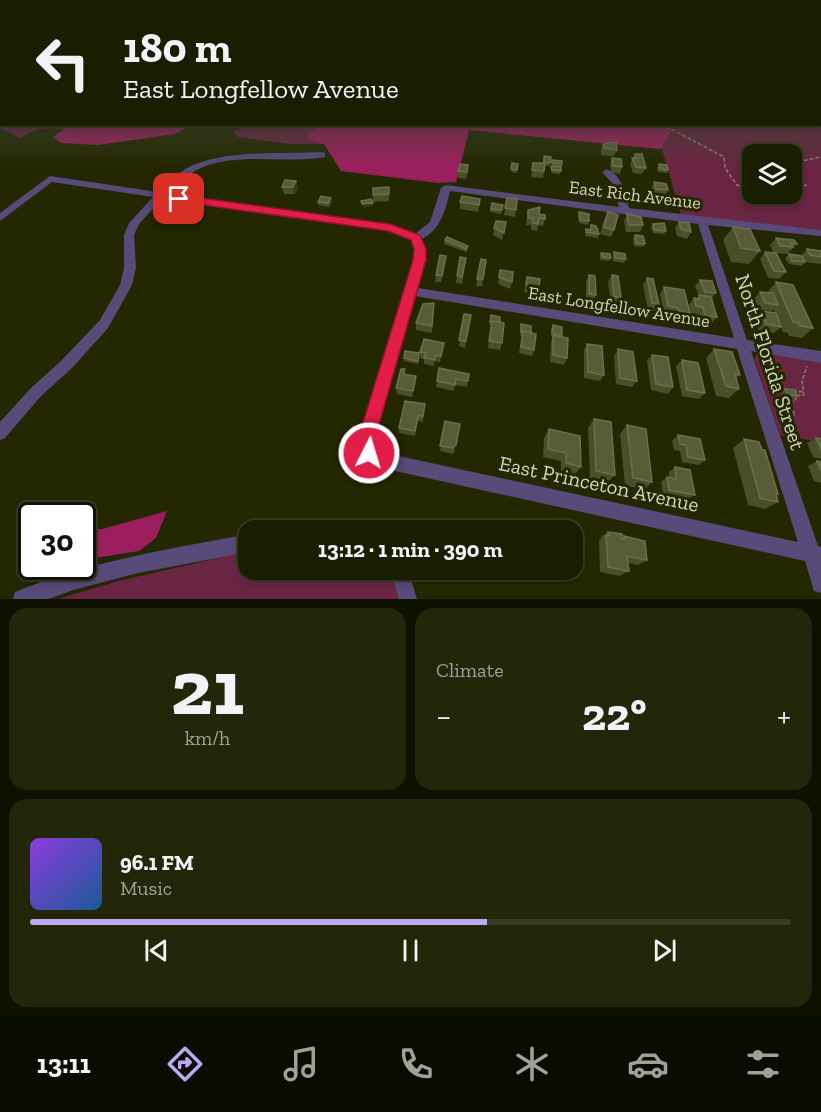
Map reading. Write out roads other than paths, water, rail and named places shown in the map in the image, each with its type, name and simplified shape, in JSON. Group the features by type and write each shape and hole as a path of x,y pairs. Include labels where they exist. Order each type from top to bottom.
{"street":[{"path":"281,157 284,146"},
{"path":"0,433 36,392 86,345 117,304 126,285 130,268 129,235 141,214 182,175 211,162 321,155"},
{"path":"607,172 612,174 618,185 626,211"},
{"path":"0,218 50,179 390,228 416,238 420,249 420,260 411,291"},
{"path":"626,180 626,211"},
{"name":"East Rich Avenue","path":"416,238 428,233 435,226 446,188 702,221 821,233"},
{"name":"North Florida Street","path":"702,221 816,555 821,584"},
{"name":"East Longfellow Avenue","path":"411,291 821,357"},
{"name":"East Princeton Avenue","path":"411,291 366,442 369,453 378,459 816,555"},
{"path":"22,599 73,581 138,564 238,545"},
{"path":"402,580 408,599"}]}
